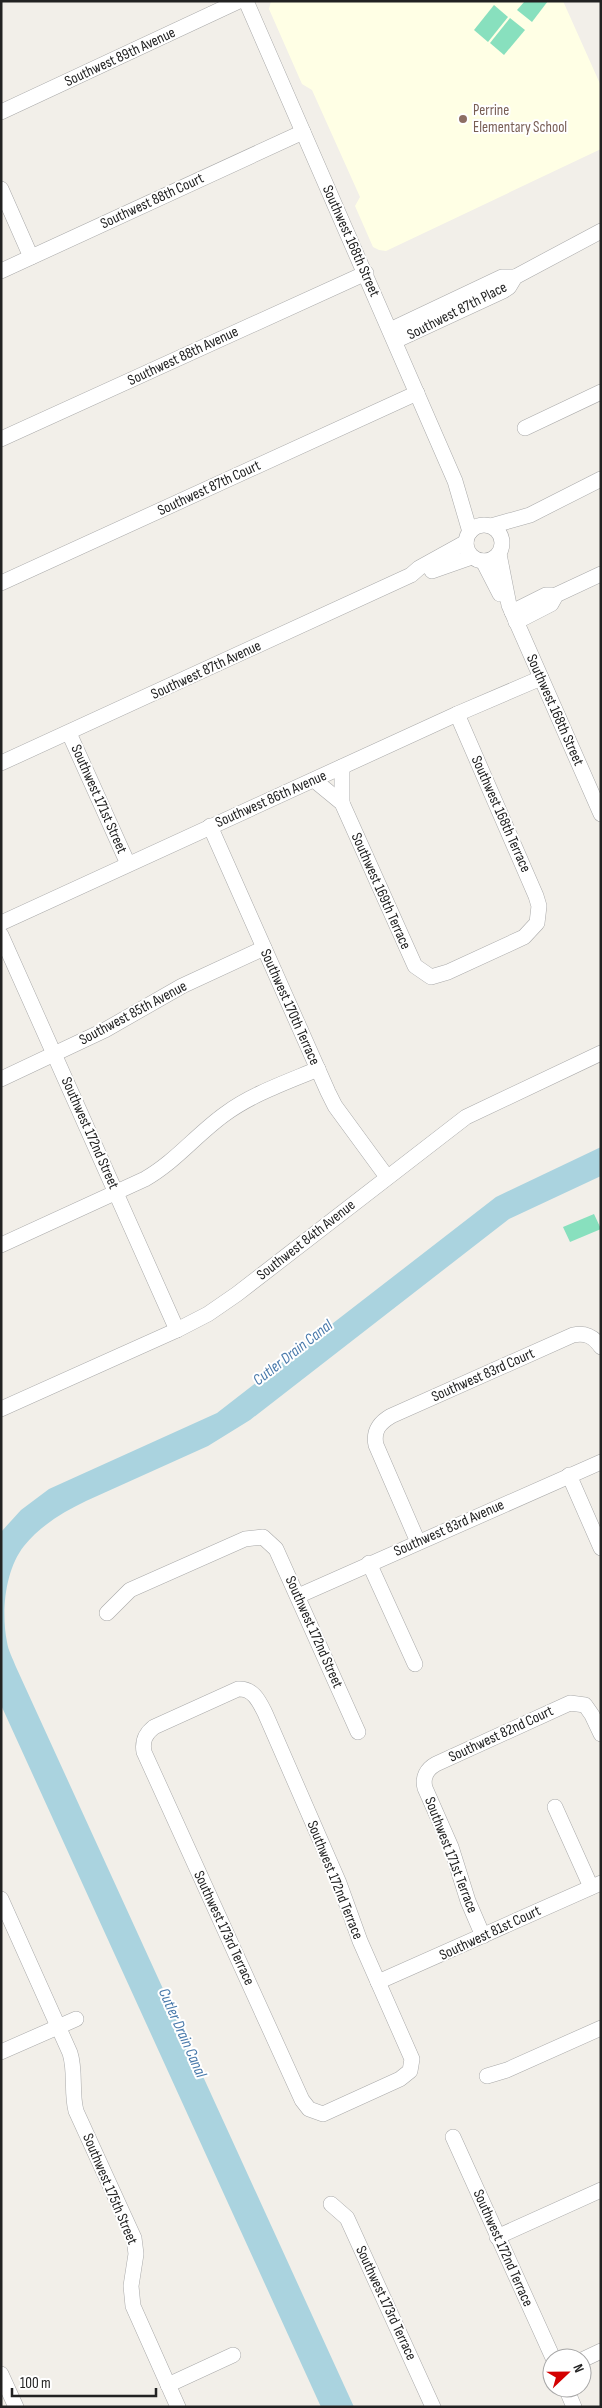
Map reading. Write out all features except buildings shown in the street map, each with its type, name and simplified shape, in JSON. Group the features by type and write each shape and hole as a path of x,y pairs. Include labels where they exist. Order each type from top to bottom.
{"street":[{"name":"Southwest 89th Avenue","path":"1,112 239,1"},
{"name":"Southwest 168th Street","path":"246,1 455,481 468,537"},
{"name":"Southwest 88th Court","path":"1,271 303,132"},
{"path":"1,190 31,257"},
{"name":"Southwest 87th Place","path":"393,336 502,277 515,277 601,232"},
{"name":"Southwest 88th Avenue","path":"1,440 366,273"},
{"path":"525,428 601,392"},
{"name":"Southwest 87th Court","path":"2,581 417,393"},
{"path":"530,515 526,522 500,548 494,558 477,559 468,537 476,527 488,526 530,515 601,479"},
{"name":"Southwest 168th Street","path":"455,481 462,488 488,526"},
{"path":"488,526 499,533 500,548"},
{"name":"Southwest 87th Avenue","path":"1,764 411,575 468,537"},
{"name":"Southwest 168th Street","path":"500,548 512,613"},
{"name":"Southwest 168th Street","path":"477,559 512,613 601,814"},
{"name":"Southwest 87th Avenue","path":"411,575 422,574 477,559"},
{"path":"512,613 551,604 556,596 601,574"},
{"name":"Southwest 86th Avenue","path":"1,923 210,826 541,678"},
{"name":"Southwest 168th Terrace","path":"426,975 438,976 524,937 537,923 539,916 534,891 457,714"},
{"name":"Southwest 171st Street","path":"69,733 128,864"},
{"name":"Southwest 169th Terrace","path":"342,767 342,803 403,942 415,966 426,975"},
{"name":"Southwest 169th Terrace","path":"314,780 342,803"},
{"name":"Southwest 170th Terrace","path":"210,826 335,1106 387,1177"},
{"name":"Southwest 172nd Street","path":"1,936 177,1330"},
{"name":"Southwest 85th Avenue","path":"1,1079 105,1030 182,986 264,948"},
{"name":"Southwest 84th Avenue","path":"1,1409 177,1330 220,1307 441,1135 477,1110 601,1053"},
{"path":"1,1245 154,1174 214,1122 238,1106 318,1069"},
{"name":"Southwest 83rd Court","path":"418,1542 379,1452 375,1439 377,1428 391,1416 569,1336 581,1334 596,1342"},
{"name":"Southwest 83rd Avenue","path":"298,1596 601,1462"},
{"path":"569,1475 601,1548"},
{"name":"Southwest 172nd Street","path":"107,1613 130,1590 245,1539 263,1537 276,1549 358,1732"},
{"path":"369,1563 415,1664"},
{"name":"Southwest 172nd Terrace","path":"144,1739 148,1731 154,1727 238,1689 250,1692 260,1702 339,1883 360,1941 410,2053 412,2065 410,2071"},
{"name":"Southwest 82nd Court","path":"426,1773 436,1764 570,1703 580,1703 589,1710 601,1734"},
{"name":"Southwest 173rd Terrace","path":"144,1739 143,1745 147,1759 302,2100 314,2112 328,2112 400,2079 410,2071"},
{"name":"Southwest 171st Terrace","path":"426,1773 425,1788 451,1847 468,1901 483,1936"},
{"path":"555,1807 596,1885"},
{"name":"Southwest 81st Court","path":"378,1982 596,1885"},
{"name":"Southwest 175th Street","path":"1,1899 59,2027 72,2062 76,2111 134,2238 136,2254 131,2286 133,2306 178,2407"},
{"path":"1,2052 76,2019"},
{"path":"487,2076 507,2070 601,2028"},
{"name":"Southwest 172nd Terrace","path":"453,2137 548,2348"},
{"path":"498,2237 601,2190"},
{"name":"Southwest 173rd Terrace","path":"331,2204 347,2218 434,2407"},
{"path":"168,2385 233,2355"},
{"path":"1,2374 16,2407"}],"shaded area":[{"name":"Perrine Elementary School","path":"271,1 563,1 601,86 601,149 386,251 379,250 373,247 355,206 360,197 312,90 302,84 269,9"}],"green space":[{"path":"525,1 548,1 532,22 517,10"},
{"path":"494,5 508,17 488,42 474,30"},
{"path":"510,18 525,30 504,55 490,43"},
{"path":"594,1214 601,1229 570,1242 563,1227"}],"water":[{"name":"Cutler Drain Canal","path":"601,1147 601,1176 509,1219 250,1420 208,1446 86,1501 52,1520 24,1546 12,1567 6,1592 5,1630 8,1648 16,1667 354,2407 321,2407 1,1705 1,1532 21,1510 49,1489 217,1413 496,1197"}],"place":[{"name":"Perrine Elementary School","path":"463,119"}]}
